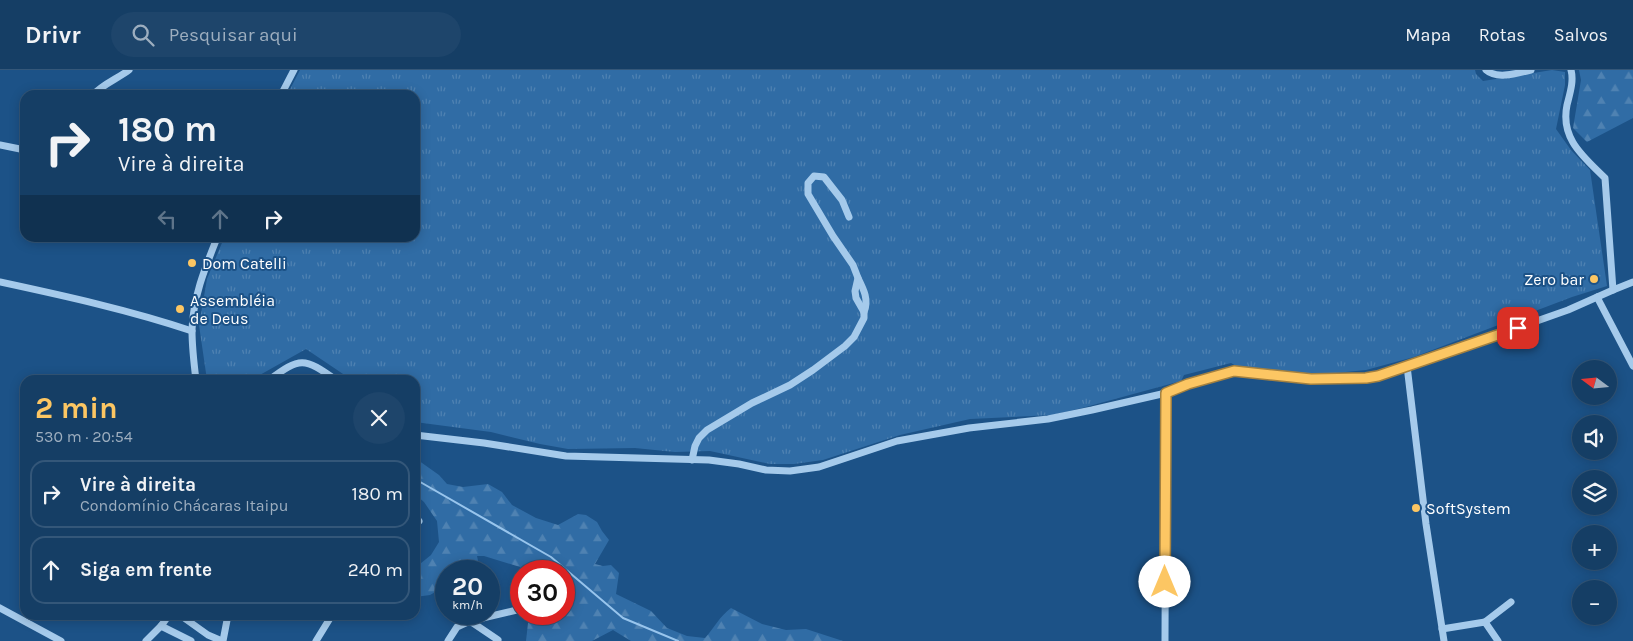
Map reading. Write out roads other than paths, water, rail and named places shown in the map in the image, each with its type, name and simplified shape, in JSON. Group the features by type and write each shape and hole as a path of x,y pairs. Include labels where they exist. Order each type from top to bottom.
{"street":[{"path":"98,90 128,70"},
{"path":"284,90 294,70"},
{"path":"1486,70 1494,75 1531,70"},
{"path":"1571,70 1573,77 1566,113 1568,136 1582,156 1606,178 1612,290"},
{"path":"0,145 20,149"},
{"path":"692,460 699,438 707,430 752,403 790,385 813,370 854,337 864,318 864,312 856,298 855,291 858,278 853,265 808,194 808,183 814,176 824,177 842,200 849,217"},
{"path":"196,375 192,331 197,293 214,242"},
{"path":"0,282 77,298 156,319 192,331"},
{"path":"420,436 484,443 566,456 692,460 739,464 766,470 790,471 820,467 897,441 969,428 1048,419 1166,393 1188,384 1234,371 1311,379 1378,376 1568,310 1633,282"},
{"path":"1595,298 1633,366"},
{"path":"276,375 297,362 316,366 329,375"},
{"path":"1407,366 1426,524 1444,641"},
{"path":"1165,641 1166,393"},
{"path":"1442,629 1485,622 1511,602"},
{"path":"0,608 20,619"},
{"path":"22,620 61,641"},
{"path":"146,641 165,620"},
{"path":"187,620 208,635 223,641 227,620"},
{"path":"316,641 329,620"},
{"path":"1485,622 1498,641"},
{"path":"448,641 457,627 461,625"},
{"path":"476,625 498,640"},
{"path":"161,626 191,641"}],"waterway":[{"path":"420,482 551,557 623,618 678,641"}],"place":[{"name":"Dom Catelli","path":"192,263"},
{"name":"Zero bar","path":"1594,279"},
{"name":"Assembléia de Deus","path":"180,309"},
{"name":"SoftSystem","path":"1416,508"}]}
